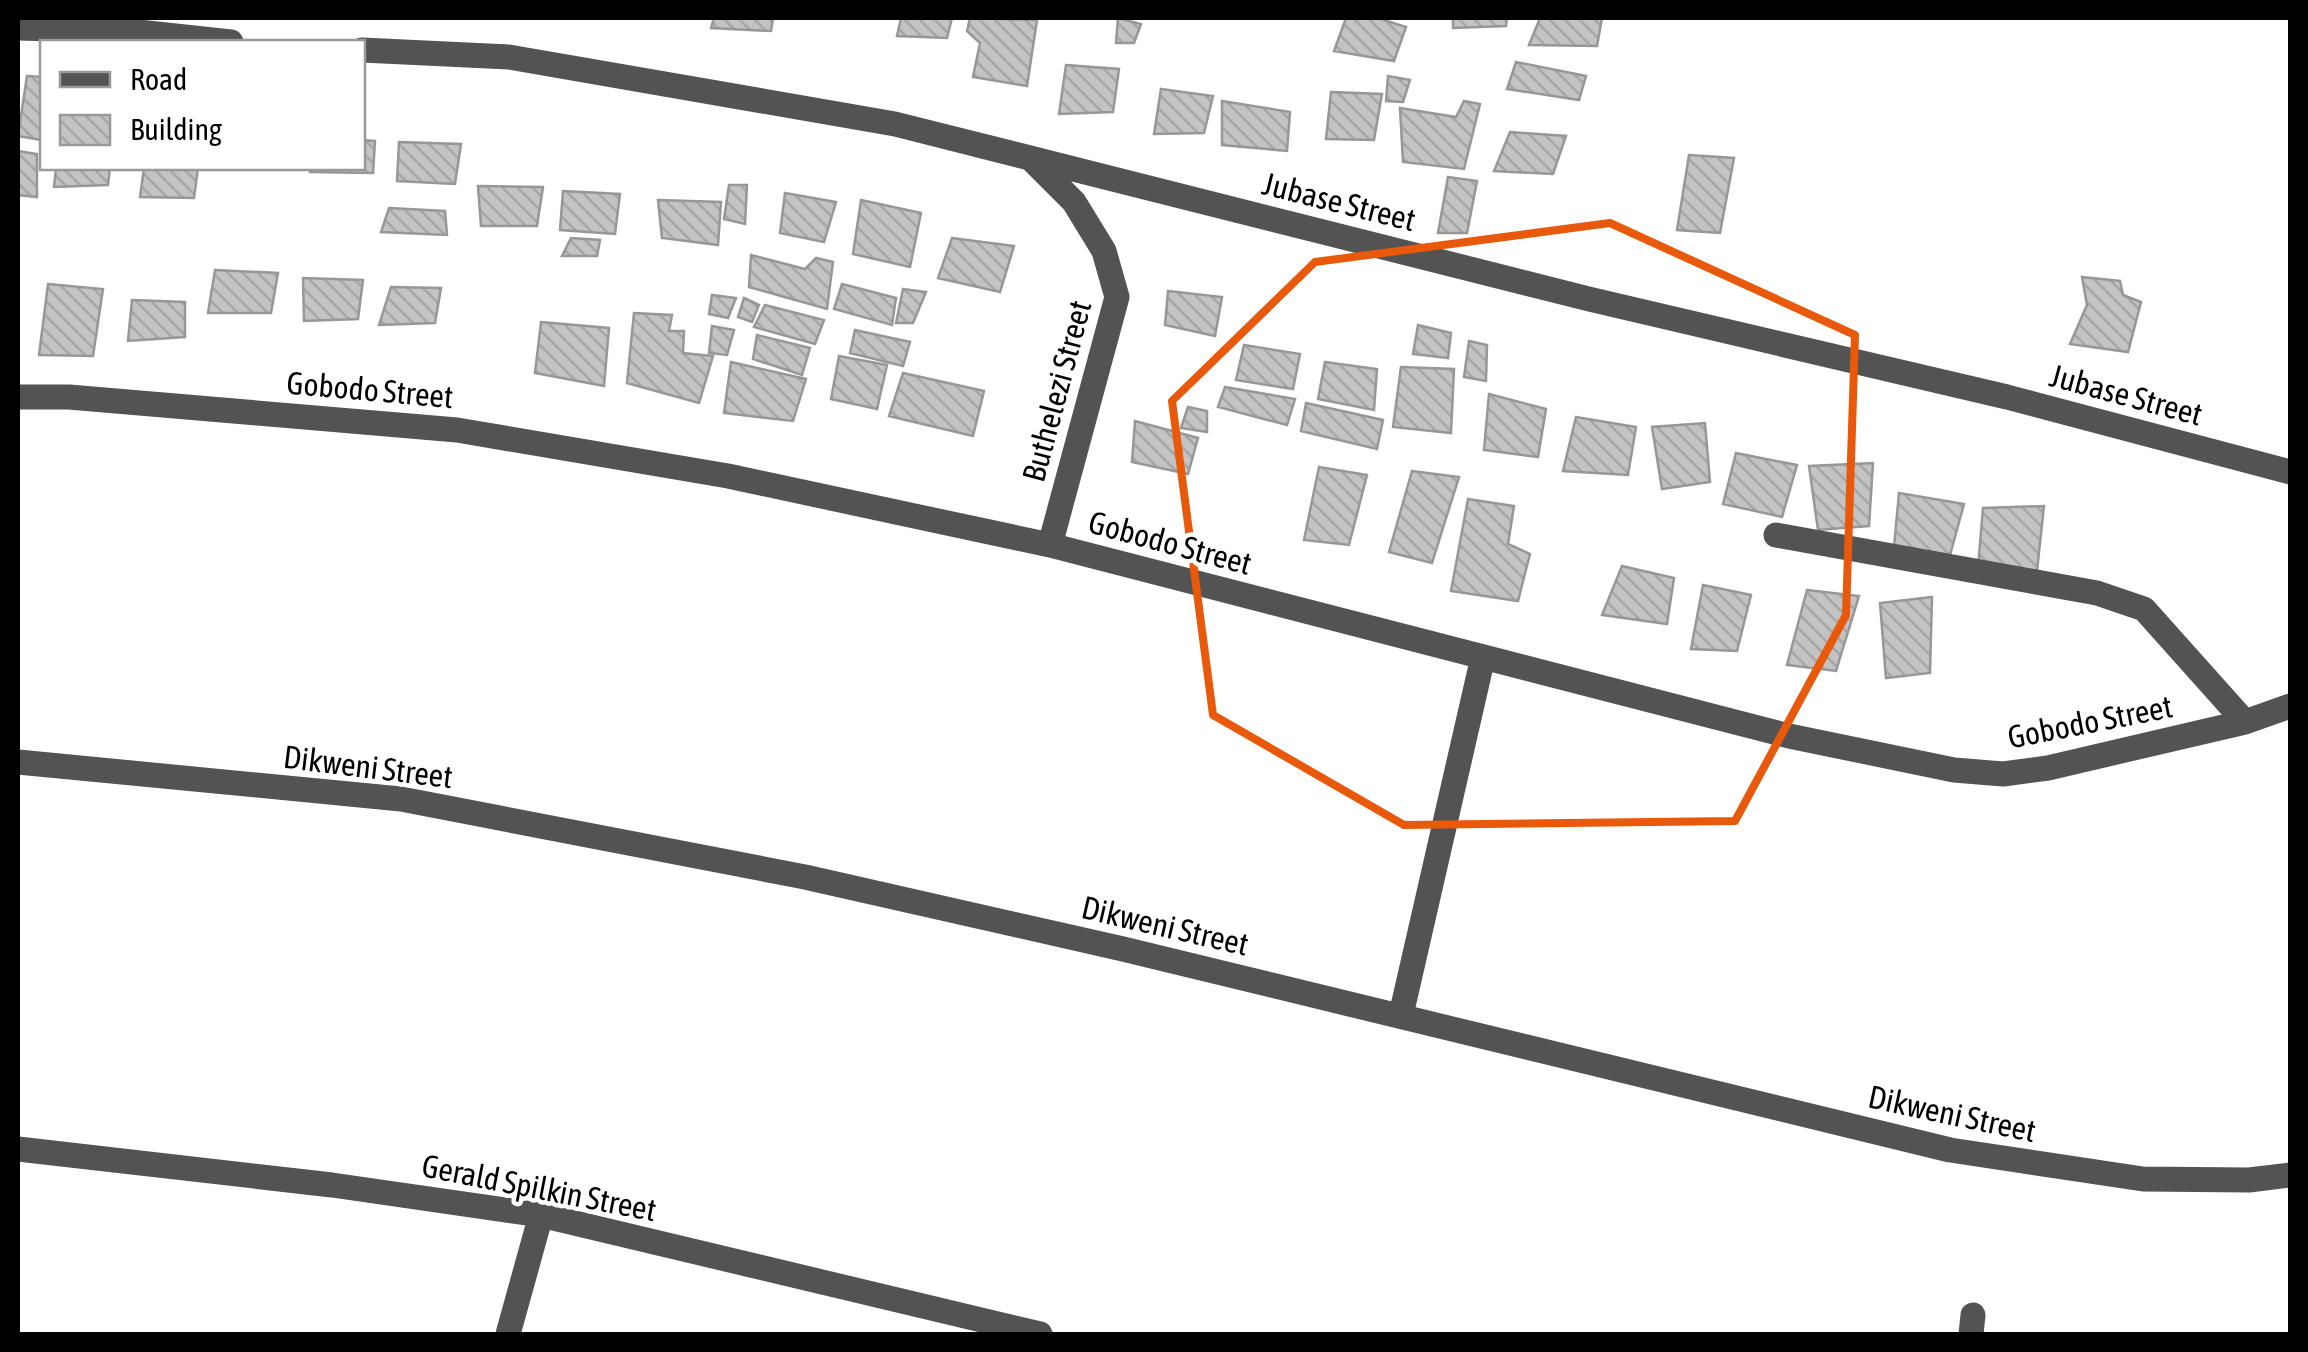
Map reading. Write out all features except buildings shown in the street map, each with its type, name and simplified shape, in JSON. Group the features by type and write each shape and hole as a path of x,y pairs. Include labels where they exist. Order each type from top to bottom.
{"street":[{"path":"18,28 129,31 212,40"},
{"name":"Jubase Street","path":"365,50 509,57 895,124 2006,397 2290,472"},
{"name":"Buthelezi Street","path":"1032,159 1074,202 1104,251 1116,297 1050,545"},
{"name":"Gobodo Street","path":"18,397 457,430 728,476 1050,545 1788,736 1954,770 2003,774 2048,768 2245,722 2290,706"},
{"path":"1776,534 2097,593 2144,609 2245,722"},
{"path":"1401,1016 1483,657"},
{"name":"Dikweni Street","path":"18,762 402,800 805,877 2002,1160 2143,1179 2249,1180 2290,1175"},
{"name":"Gerald Spilkin Street","path":"18,1149 332,1184 541,1215 1040,1334"},
{"path":"508,1334 541,1215"}],"highlighted area":[{"path":"1610,223 1855,335 1846,615 1735,821 1404,825 1213,715 1172,401 1315,262"}]}
